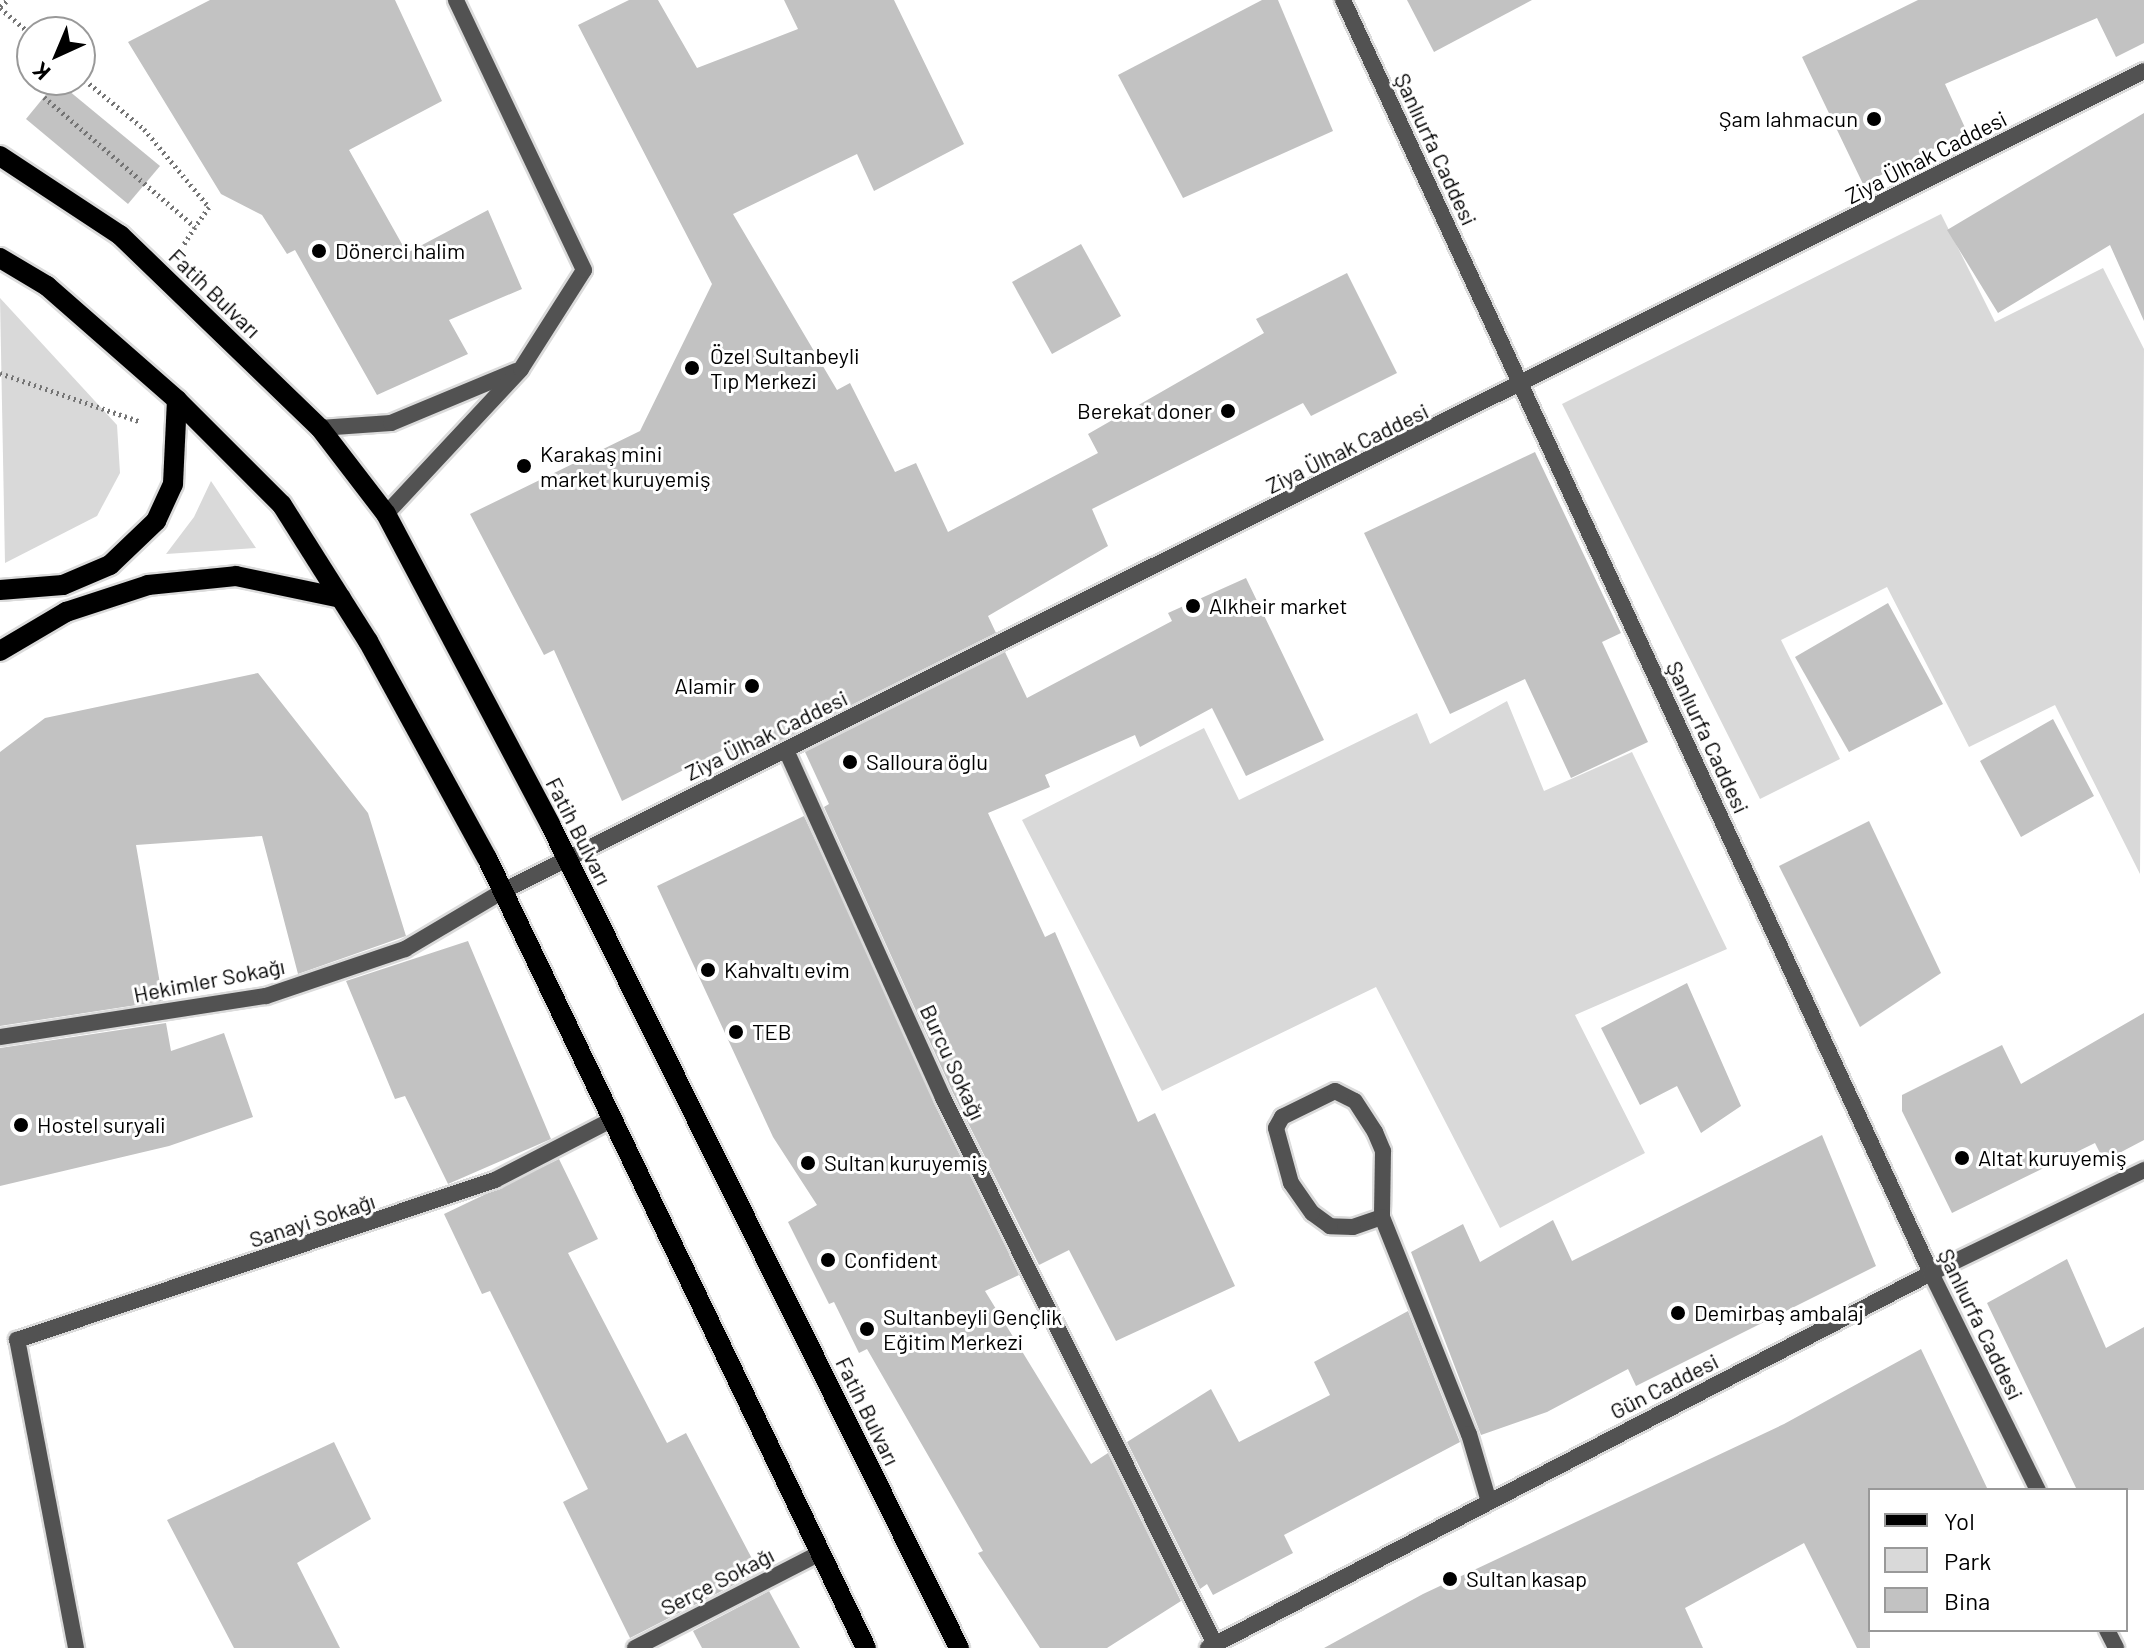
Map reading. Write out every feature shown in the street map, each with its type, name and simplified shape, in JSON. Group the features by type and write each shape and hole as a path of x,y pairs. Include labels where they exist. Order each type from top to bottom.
{"main road":[{"name":"Fatih Bulvarı","path":"0,156 120,235 320,428 386,514 567,858 959,1648"},
{"path":"0,258 47,286 177,400 282,505 341,598 503,891 866,1648"},
{"path":"0,590 63,585 110,565 156,521 173,484 177,400"},
{"path":"0,651 66,612 148,585 236,576 341,598"}],"street":[{"path":"386,514 521,369 584,270 456,0"},
{"name":"Şanlıurfa Caddesi","path":"1343,0 1931,1273 2037,1488"},
{"name":"Ziya Ülhak Caddesi","path":"503,891 1521,386 2144,71"},
{"path":"320,428 391,423 521,369"},
{"name":"Burcu Sokağı","path":"786,750 943,1098 1213,1647"},
{"name":"Hekimler Sokağı","path":"0,1037 266,996 405,949 503,891"},
{"path":"1382,1217 1353,1227 1330,1226 1312,1213 1291,1183 1276,1128 1282,1117 1335,1091 1355,1101 1383,1151 1382,1217 1469,1434 1489,1502"},
{"name":"Sanayi Sokağı","path":"76,1648 17,1340 495,1180 611,1120"},
{"name":"Gün Caddesi","path":"1213,1647 1931,1273 2144,1170"},
{"name":"Serçe Sokağı","path":"635,1648 820,1553"}],"path":[{"path":"8,0 0,7 16,21"},
{"path":"96,89 144,129 209,207 164,277"},
{"path":"44,97 195,227"},
{"path":"0,373 176,433"}],"green space":[{"path":"1941,214 1995,322 2103,268 2144,349 2140,874 2055,705 1969,747 1887,587 1781,640 1840,759 1760,799 1562,404"},
{"path":"0,298 117,425 120,473 97,516 5,563"},
{"path":"211,481 256,548 166,554 194,517"},
{"path":"1507,701 1544,791 1632,752 1727,949 1575,1015 1645,1153 1500,1228 1376,987 1162,1091 1022,820 1204,728 1239,800 1417,713 1430,744"}],"building":[{"path":"210,0 395,0 442,101 349,150 407,253 488,210 522,289 449,320 468,354 377,395 295,250 287,254 262,215 221,194 128,42"},
{"path":"629,0 658,0 697,68 798,29 784,0 894,0 964,144 874,191 857,154 733,214 837,390 850,383 895,472 916,463 948,532 1098,453 1088,434 1264,333 1256,319 1347,273 1397,373 1311,416 1303,403 1092,509 1108,546 988,616 996,633 735,763 727,748 622,801 554,650 544,655 470,514 640,431 712,284 578,25"},
{"path":"1262,0 1278,0 1333,131 1183,198 1118,75"},
{"path":"1407,0 1532,0 1434,52"},
{"path":"1918,0 2144,0 2144,43 2116,57 2097,18 1945,84 1967,132 1863,184 1802,57"},
{"path":"45,96 75,96 160,166 128,204 26,119"},
{"path":"2144,113 2144,321 2110,245 1998,313 1947,230"},
{"path":"1081,244 1121,316 1052,354 1012,282"},
{"path":"1535,452 1621,633 1602,642 1648,742 1571,778 1525,679 1450,714 1364,533"},
{"path":"1246,578 1324,740 1246,776 1212,708 1140,747 1135,735 1045,775 1050,787 988,813 1045,937 1055,932 1138,1122 1155,1113 1235,1286 1116,1341 1069,1250 1039,1265 953,1093 824,807 829,804 805,752 1005,652 1027,698 1172,621 1168,613"},
{"path":"1888,603 1943,704 1849,752 1795,657"},
{"path":"258,673 368,813 406,936 298,974 262,836 136,845 163,1001 0,1026 0,752 45,718"},
{"path":"2053,719 2094,796 2021,837 1980,761"},
{"path":"804,816 1019,1275 985,1291 1091,1464 1108,1453 1181,1601 1107,1648 1040,1648 978,1553 983,1551 867,1349 859,1353 834,1302 829,1304 788,1222 817,1205 773,1137 657,886"},
{"path":"1869,821 1941,973 1860,1027 1779,866"},
{"path":"468,941 551,1139 448,1184 405,1096 395,1099 346,981"},
{"path":"1687,983 1741,1106 1701,1133 1677,1086 1640,1105 1601,1028"},
{"path":"2144,1013 2144,1140 2104,1161 2095,1143 1952,1213 1902,1111 1902,1095 2002,1045 2021,1084"},
{"path":"166,1023 171,1051 224,1033 253,1117 169,1146 0,1186 0,1048"},
{"path":"1822,1135 1876,1266 1636,1386 1628,1369 1547,1412 1481,1435 1411,1252 1463,1224 1480,1262 1553,1220 1572,1261"},
{"path":"559,1159 598,1239 568,1253 667,1443 686,1433 759,1572 630,1638 563,1502 588,1489 490,1291 482,1294 444,1214"},
{"path":"2067,1259 2106,1348 2144,1327 2144,1490 2076,1488 1987,1303"},
{"path":"1408,1311 1460,1442 1284,1535 1293,1553 1213,1595 1207,1584 1200,1589 1127,1442 1211,1389 1239,1442 1330,1395 1314,1362"},
{"path":"1921,1349 1987,1488 1868,1488 1870,1648 1857,1648 1804,1543 1685,1608 1703,1648 1324,1648 1423,1594 1784,1424"},
{"path":"334,1442 371,1519 297,1563 340,1648 234,1648 167,1520"},
{"path":"769,1591 800,1648 702,1648 693,1631"}],"place":[{"name":"Şam lahmacun","path":"1874,119"},
{"name":"Dönerci halim","path":"319,251"},
{"name":"Özel Sultanbeyli Tıp Merkezi","path":"692,368"},
{"name":"Berekat doner","path":"1228,411"},
{"name":"Karakaş mini market kuruyemiş","path":"524,466"},
{"name":"Alkheir market","path":"1193,606"},
{"name":"Alamir","path":"752,686"},
{"name":"Salloura öglu","path":"850,762"},
{"name":"Kahvaltı evim","path":"708,970"},
{"name":"TEB","path":"736,1032"},
{"name":"Hostel suryali","path":"21,1125"},
{"name":"Altat kuruyemiş","path":"1962,1158"},
{"name":"Sultan kuruyemiş","path":"808,1163"},
{"name":"Confident","path":"828,1260"},
{"name":"Demirbaş ambalaj","path":"1678,1313"},
{"name":"Sultanbeyli Gençlik Eğitim Merkezi","path":"867,1329"},
{"name":"Sultan kasap","path":"1450,1579"}]}
